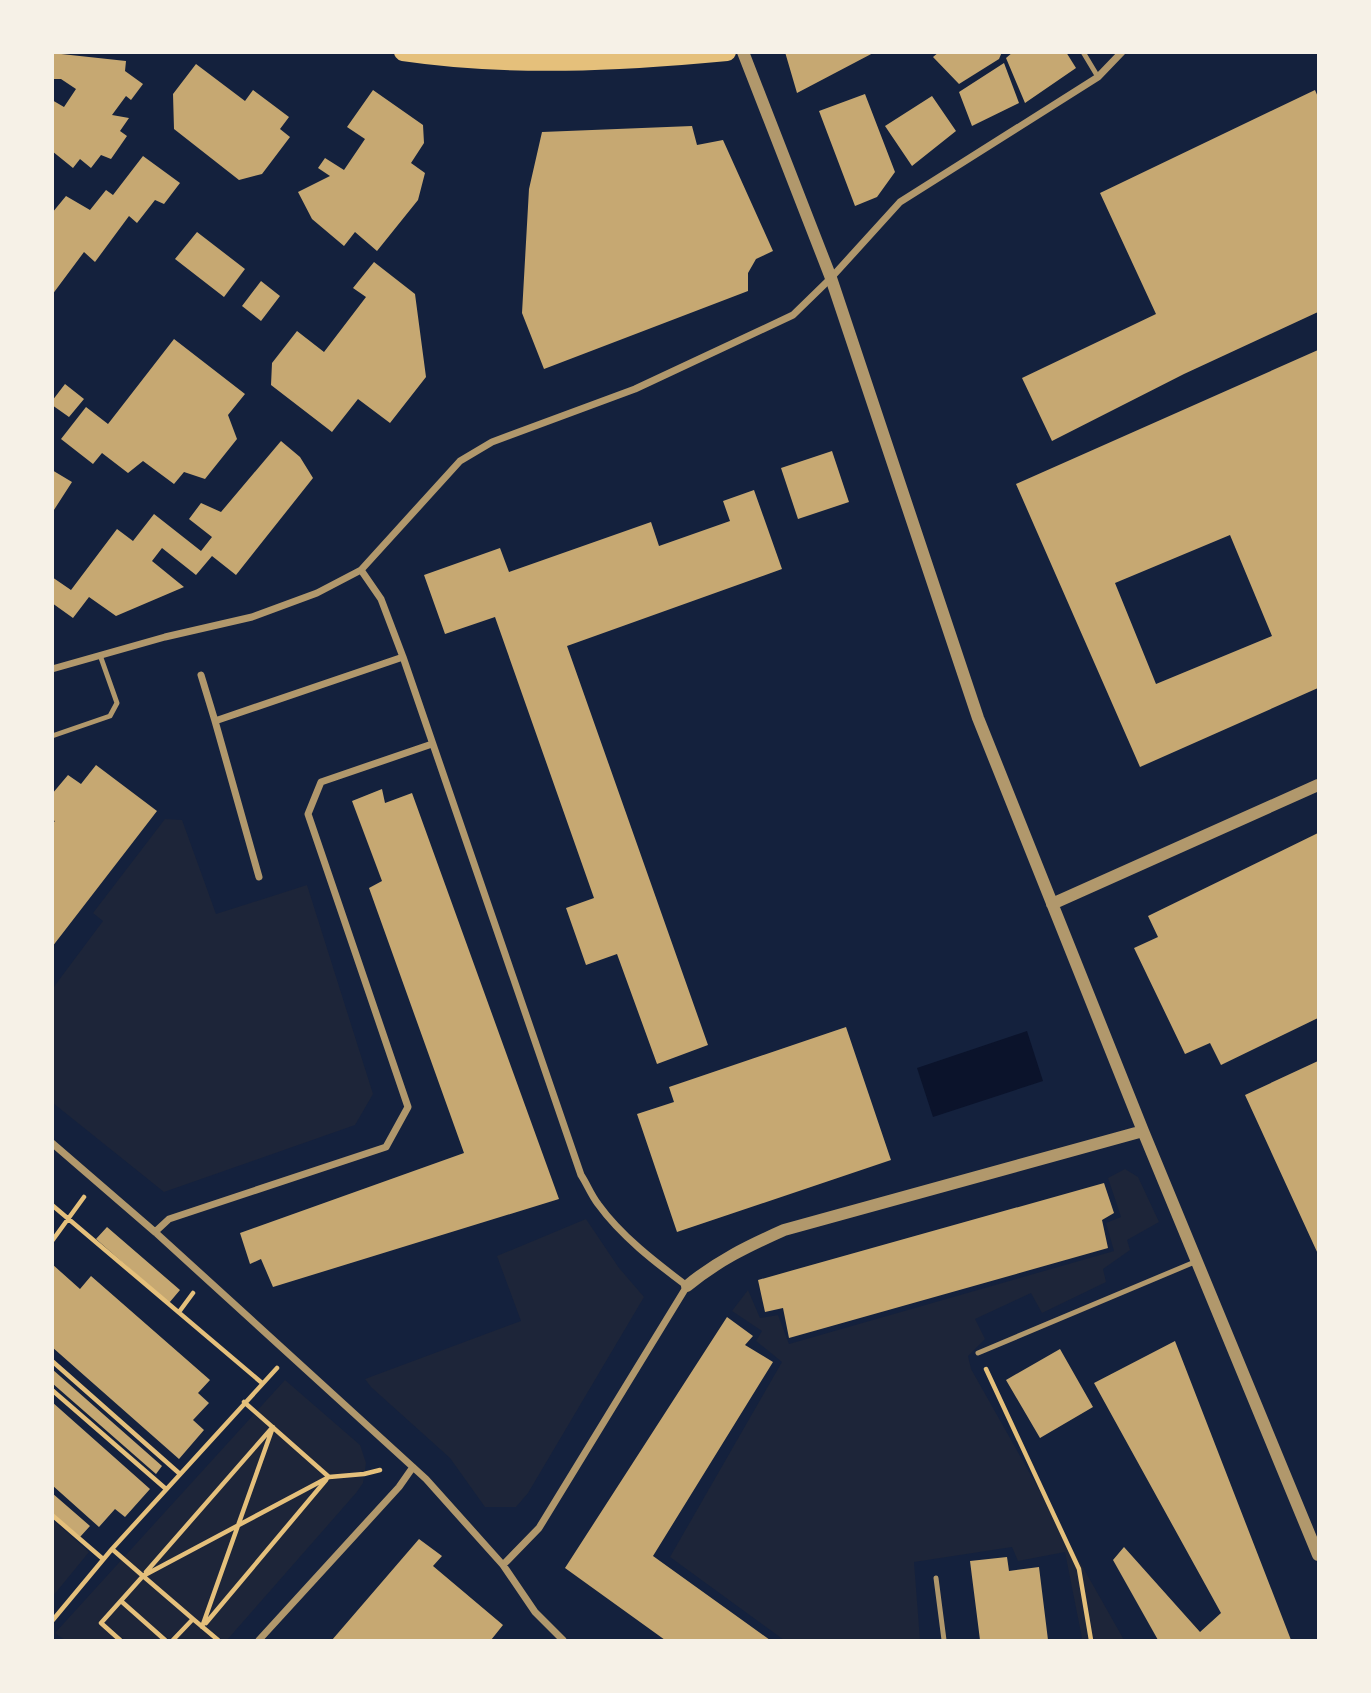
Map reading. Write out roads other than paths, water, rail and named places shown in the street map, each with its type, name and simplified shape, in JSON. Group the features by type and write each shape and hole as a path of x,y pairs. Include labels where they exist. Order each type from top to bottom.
{"main road":[{"path":"403,52 464,60 522,63 614,62 727,52"}],"street":[{"path":"743,52 831,278 978,718 1143,1131 1318,1555"},
{"path":"52,668 165,637 252,617 317,593 361,570 460,461 492,442 635,389 793,315 901,202 1098,77 1122,52"},
{"path":"361,570 381,599 403,657 581,1175 597,1203 619,1228 653,1261 687,1286"},
{"path":"215,720 403,657"},
{"path":"201,675 260,877"},
{"path":"155,1233 169,1219 386,1147 408,1107 308,814 321,782 432,744"},
{"path":"1052,904 1318,785"},
{"path":"503,1565 539,1528 687,1286 710,1266 784,1230 1143,1131"},
{"path":"52,1143 413,1467 503,1565 535,1612 563,1640"},
{"path":"259,1640 399,1487 413,1467"}],"lane":[{"path":"1083,52 1098,77"},
{"path":"52,736 110,716 117,703 100,655"},
{"path":"978,1353 1197,1261"},
{"path":"936,1578 944,1640"}]}
